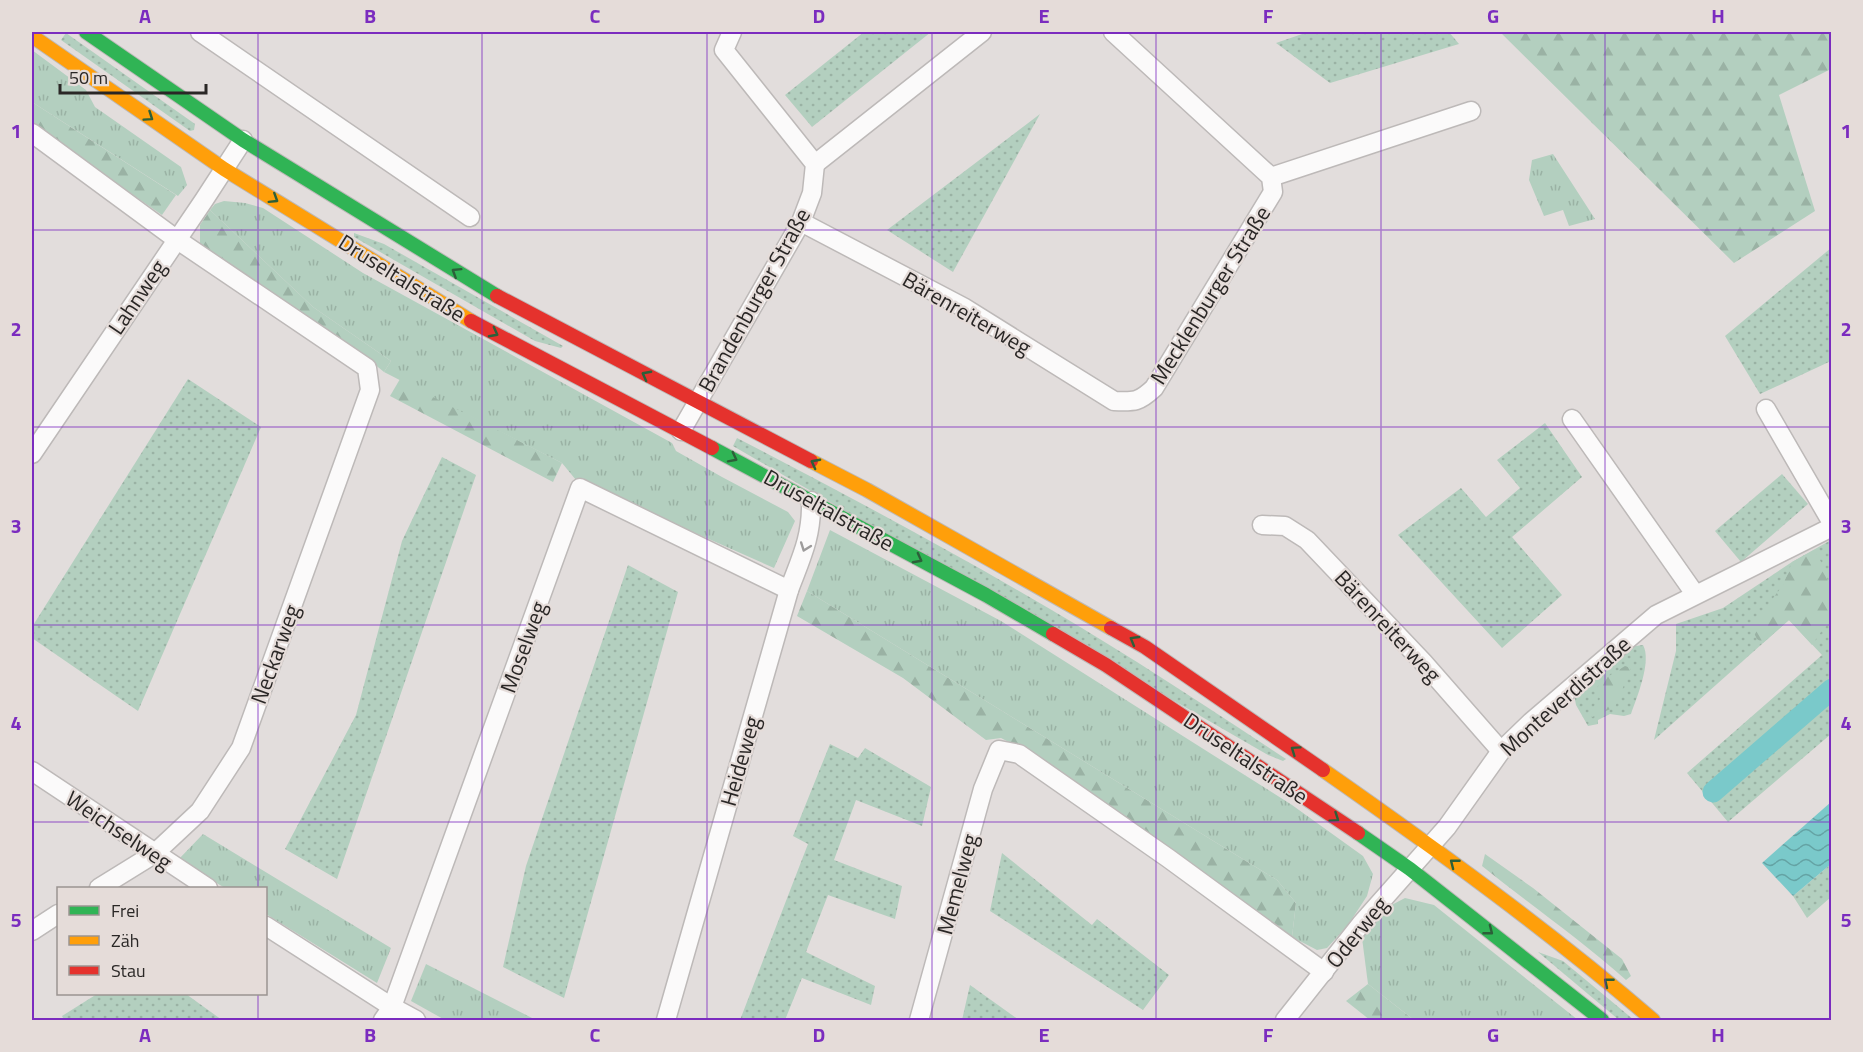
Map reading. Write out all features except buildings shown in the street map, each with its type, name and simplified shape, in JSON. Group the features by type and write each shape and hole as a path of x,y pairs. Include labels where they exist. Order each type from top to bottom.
{"main road":[{"name":"Druseltalstraße","path":"86,32 243,140 482,288 867,490 1145,646 1431,845 1612,985 1653,1020"},
{"name":"Druseltalstraße","path":"32,36 224,169 465,318 986,595 1106,665 1410,869 1602,1020"}],"street":[{"path":"200,32 470,218"},
{"path":"732,32 724,50 815,164 982,32"},
{"name":"Mecklenburger Straße","path":"1113,32 1270,177 1273,192 1154,388 1142,399 1132,402"},
{"name":"Mecklenburger Straße","path":"1270,177 1471,111"},
{"path":"32,133 177,238"},
{"name":"Lahnweg","path":"32,454 243,140"},
{"name":"Brandenburger Straße","path":"681,431 801,222 812,194 815,164"},
{"name":"Bärenreiterweg","path":"801,222 963,307 1114,401 1132,402"},
{"name":"Neckarweg","path":"101,887 154,854 200,811 241,748 370,390 367,368 177,238"},
{"name":"Monteverdistraße","path":"1431,845 1447,827 1501,751 1531,722 1656,615 1832,525 1766,409"},
{"path":"1572,419 1695,594"},
{"name":"Moselweg","path":"387,1014 580,488 789,590"},
{"name":"Heideweg","path":"666,1020 789,590 808,542 812,519 811,501"},
{"name":"Bärenreiterweg","path":"1262,525 1286,526 1307,540 1423,662 1501,751"},
{"name":"Memelweg","path":"919,1020 983,789 999,750 1019,754 1168,858 1324,972"},
{"name":"Weichselweg","path":"32,771 206,887"},
{"name":"Oderweg","path":"1285,1020 1361,924 1431,845"},
{"path":"32,931 57,915"},
{"path":"267,927 387,1014 416,1020"}],"green space":[{"path":"864,32 931,32 812,127 785,95"},
{"path":"1308,32 1449,32 1459,44 1330,83 1276,43"},
{"path":"1500,32 1831,32 1831,69 1779,95 1815,211 1734,263"},
{"path":"66,33 195,124 194,130 190,131 61,40"},
{"path":"32,50 86,90 95,107 181,167 187,185 178,196 32,102"},
{"path":"32,102 176,195 162,215 32,125"},
{"path":"1040,114 953,272 887,230"},
{"path":"1553,154 1595,219 1569,226 1563,210 1544,216 1529,180 1532,160"},
{"path":"224,201 263,208 363,273 672,443 676,451 788,512 795,521 774,568 576,480 562,463 384,372 391,361 313,307 210,210 215,204"},
{"path":"210,210 313,307 391,361 384,372 362,354 200,244 200,225"},
{"path":"354,233 384,244 563,346 561,348 535,341 354,237"},
{"path":"1831,248 1831,361 1760,394 1725,336"},
{"path":"188,379 261,427 138,711 32,638 32,627"},
{"path":"400,379 562,463 553,482 390,396"},
{"path":"1545,423 1582,477 1512,537 1562,595 1502,648 1398,535 1461,488 1486,517 1520,488 1497,460"},
{"path":"737,438 889,518 1039,603 1137,662 1286,759 1283,761 1268,755 733,446"},
{"path":"442,457 476,475 337,879 285,849 356,715 402,541"},
{"path":"1782,474 1808,504 1741,562 1715,531"},
{"path":"830,530 1001,621 1292,805 1363,856 1373,874 1367,896 1348,925 1327,948 1317,950 1292,937 1296,903 1277,880 807,591"},
{"path":"1831,540 1831,734 1728,822 1687,773 1822,655 1789,620 1654,740 1676,651 1676,624 1723,608 1792,562"},
{"path":"1814,550 1823,566 1828,584 1831,621 1812,645 1789,620 1763,643 1757,639 1751,627 1783,585 1792,562"},
{"path":"628,565 678,592 564,998 503,967 526,866"},
{"path":"807,591 1277,880 1296,903 1292,937 1036,756 1001,738 986,740 903,678 797,616"},
{"path":"1643,645 1645,669 1631,714 1624,716 1610,714 1598,720 1598,724 1588,726 1576,705 1574,694 1628,647"},
{"path":"1625,666 1631,668 1615,707 1592,717 1590,711 1600,699 1595,690 1604,679"},
{"path":"830,744 858,758 865,748 931,787 922,826 856,800 834,860 902,886 895,919 828,895 806,952 875,986 871,1005 802,978 785,1020 740,1020 808,844 793,836"},
{"path":"203,834 391,948 377,983 267,915 267,887 223,887 178,860"},
{"path":"1002,853 1092,925 1097,919 1169,975 1143,1010 990,911"},
{"path":"1485,854 1533,888 1622,959 1631,976 1626,980 1482,866"},
{"path":"1831,864 1831,897 1807,918 1793,896"},
{"path":"1405,898 1434,905 1578,1020 1414,1020 1368,984 1362,938 1384,909"},
{"path":"1538,952 1563,961 1634,1020 1619,1020"},
{"path":"426,964 536,1020 445,1020 411,1001"},
{"path":"1368,984 1414,1020 1370,1020 1346,1001"},
{"path":"970,985 1019,1020 962,1020"},
{"path":"95,995 187,995 222,1020 64,1020 62,1016"}],"water":[{"path":"1831,802 1831,864 1793,896 1762,863"}],"waterway":[{"path":"1713,792 1832,689"}],"traffic: fast":[{"path":"86,32 243,140 497,296"},
{"path":"712,448 986,595 1053,634"},
{"path":"1358,833 1410,869 1602,1020"}],"traffic: slow":[{"path":"32,36 224,169 471,321"},
{"path":"811,461 867,490 1111,628"},
{"path":"1323,770 1491,891 1653,1020"}],"traffic: jam":[{"path":"497,296 811,461"},
{"path":"471,321 712,448"},
{"path":"1111,628 1145,647 1323,770"},
{"path":"1053,634 1106,665 1358,833"}]}
